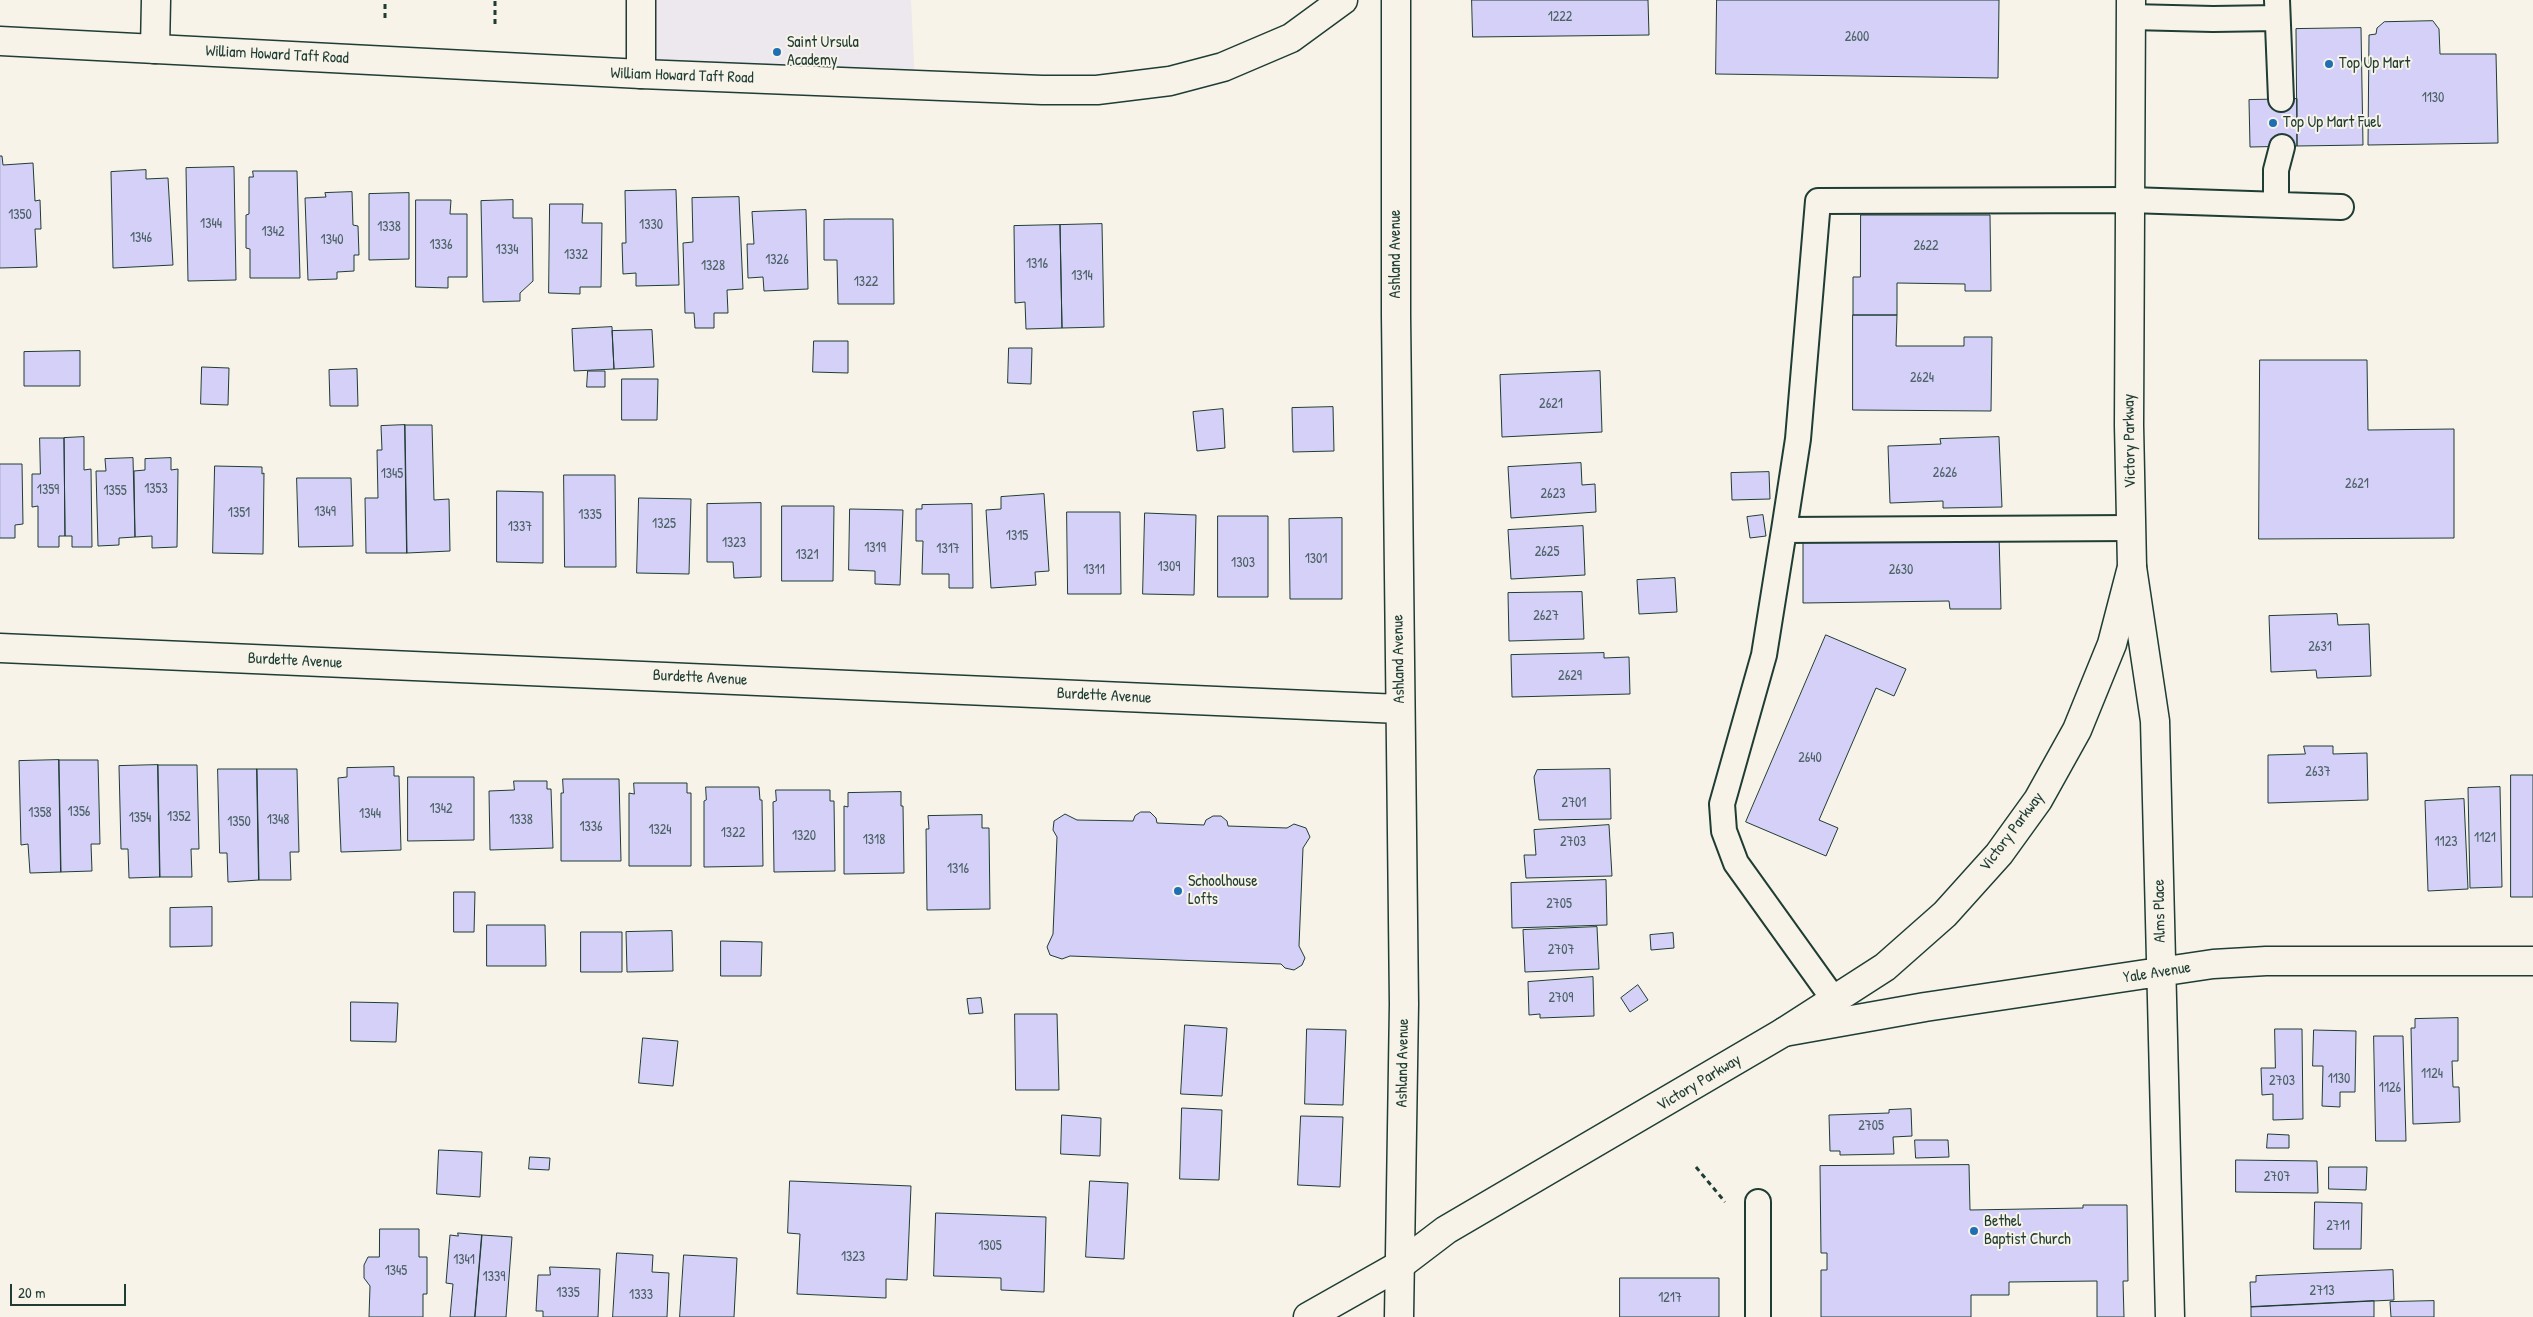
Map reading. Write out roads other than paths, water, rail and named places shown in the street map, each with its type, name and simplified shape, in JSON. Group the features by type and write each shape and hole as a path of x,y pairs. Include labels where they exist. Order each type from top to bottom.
{"street":[{"path":"155,49 156,0"},
{"path":"640,74 641,0"},
{"name":"William Howard Taft Road","path":"0,41 640,74 1042,90 1097,90 1170,81 1224,67 1291,38 1343,0"},
{"name":"Ashland Avenue","path":"1396,0 1400,709 1404,1004 1399,1317"},
{"name":"Victory Parkway","path":"1308,1317 1400,1265 1446,1230 1784,1032 1835,1001 1885,967 1945,914 1999,854 2038,800 2076,730 2112,644 2132,566 2131,8"},
{"name":"Alms Place","path":"2132,566 2155,721 2170,1317"},
{"name":"Burdette Avenue","path":"0,648 1400,709"},
{"name":"Yale Avenue","path":"1784,1032 1925,1007 2213,964 2266,961 2533,961"}],"lane":[{"path":"2131,8 2213,19 2277,9 2279,64 2273,99"},
{"path":"2274,147 2276,205"},
{"path":"1835,1001 1736,864 1724,832 1722,804 1764,654 1784,530 1798,439 1818,200 2130,200 2341,207"},
{"path":"1784,530 2131,528"},
{"path":"1758,1202 1758,1317"}],"place":[{"name":"Saint Ursula Academy","path":"777,52"},
{"name":"Top Up Mart","path":"2329,64"},
{"name":"Top Up Mart Fuel","path":"2273,123"},
{"name":"Schoolhouse Lofts","path":"1178,891"},
{"name":"Bethel Baptist Church","path":"1974,1231"}]}
